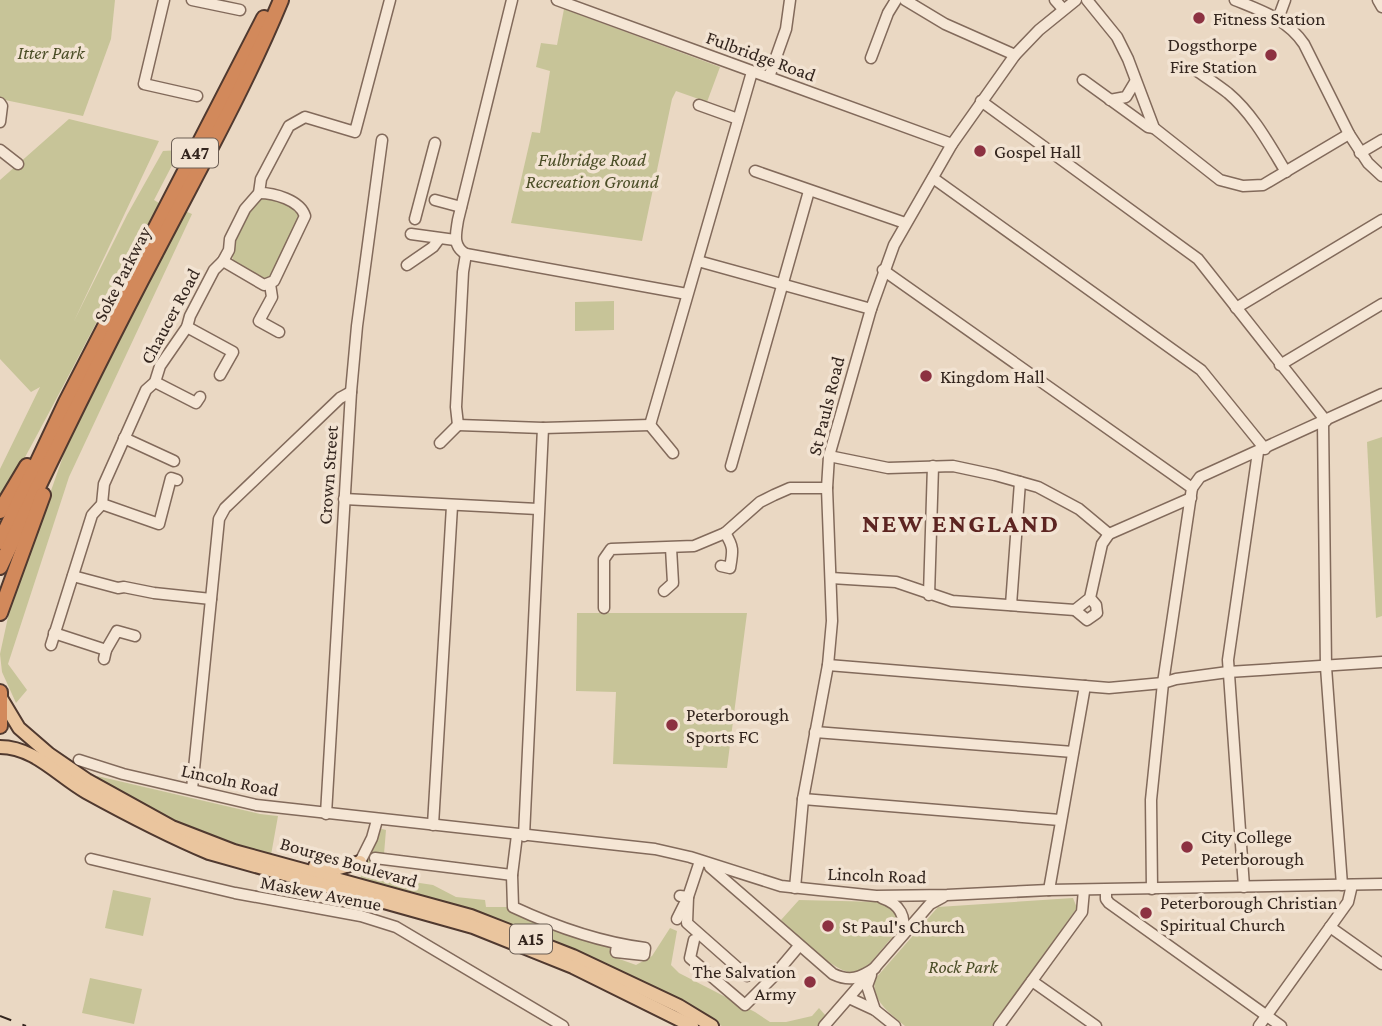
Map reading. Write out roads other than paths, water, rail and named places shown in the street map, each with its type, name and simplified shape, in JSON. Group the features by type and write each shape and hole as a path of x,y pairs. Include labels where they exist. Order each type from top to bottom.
{"highway":[{"name":"Soke Parkway","path":"0,542 262,22 270,0"},
{"name":"Soke Parkway","path":"0,567 71,404 235,100 264,42 281,0"},
{"name":"A47","path":"0,511 71,404"},
{"name":"A47","path":"0,612 71,404"},
{"path":"0,726 1,695"}],"main road":[{"name":"Bourges Boulevard","path":"1,695 19,728 49,754 133,807 210,848"},
{"name":"Bourges Boulevard","path":"0,747 24,751 82,790 169,836 473,927 573,967 692,1026"},
{"name":"Bourges Boulevard","path":"233,856 270,859 471,916 573,956 679,1006 710,1025"},
{"path":"270,859 339,868 360,862"},
{"path":"329,886 344,881 360,862"}],"street":[{"path":"164,0 144,84 197,96"},
{"path":"192,0 240,10"},
{"name":"Chaucer Road","path":"51,645 92,515 102,504 104,484 146,390 155,382 160,366 187,327 214,270 229,250 230,239 245,209 259,193 265,172 289,126 296,120 312,118 355,132 390,0"},
{"path":"512,0 461,207 455,240 458,248 466,254 687,294"},
{"name":"Fulbridge Road","path":"557,0 952,144"},
{"path":"769,77 786,29 790,0"},
{"path":"871,58 888,13 896,0"},
{"path":"905,0 945,24 1015,55"},
{"path":"1055,0 1063,9"},
{"name":"St Pauls Road","path":"795,888 803,799 828,665 832,621 827,488 829,456 883,270 905,223 981,101 1015,55 1076,0"},
{"path":"1087,0 1116,37 1128,59 1154,128"},
{"path":"1235,0 1278,19 1295,31 1360,153 1382,176"},
{"path":"1278,19 1285,0"},
{"path":"1378,0 1382,7"},
{"path":"1197,71 1229,93 1245,110 1286,172"},
{"path":"650,425 752,72"},
{"path":"1083,80 1148,127 1154,128 1220,180 1263,185 1349,134"},
{"path":"1110,100 1126,97 1136,82"},
{"path":"981,101 1198,259 1324,421 1326,667 1348,902 1259,1026"},
{"path":"0,122 1,105"},
{"path":"699,105 738,119"},
{"name":"Crown Street","path":"326,814 351,393 357,326 382,140"},
{"path":"1360,153 1382,140"},
{"path":"415,219 427,198 435,143"},
{"path":"0,150 18,164"},
{"path":"755,171 905,223"},
{"path":"933,177 1201,370 1261,451 1240,570 1228,672 1244,887"},
{"path":"731,466 809,191"},
{"path":"223,261 264,285 274,281 305,216 300,207 275,194 259,193"},
{"path":"427,198 461,207"},
{"path":"1236,308 1382,220"},
{"path":"411,234 455,240"},
{"path":"407,265 433,247 439,239"},
{"path":"458,425 456,407 466,254"},
{"path":"698,261 871,309"},
{"path":"883,270 1192,493"},
{"path":"270,284 272,296 259,321 279,332"},
{"path":"1280,365 1382,304"},
{"path":"187,327 233,352 220,375"},
{"path":"155,382 200,402"},
{"path":"192,789 219,519 225,508 340,398 351,393"},
{"path":"1152,889 1151,800 1163,683 1192,493 1200,477 1382,394"},
{"path":"440,443 458,425 543,432 650,425"},
{"path":"650,425 673,453"},
{"path":"543,432 520,835 512,875 513,907 559,929 617,944"},
{"path":"124,438 169,461"},
{"path":"829,456 888,468 953,466 1038,487 1079,509 1109,534"},
{"path":"929,595 933,466"},
{"path":"102,504 159,524 171,478 177,480"},
{"path":"1011,604 1020,482"},
{"path":"604,608 604,559 611,549 694,546 725,533 760,502 790,488 827,488"},
{"path":"1074,610 1090,598 1102,544 1109,534 1192,493"},
{"path":"344,499 538,509"},
{"path":"433,825 453,506"},
{"path":"720,566 730,568 732,556 733,546 725,533"},
{"path":"664,591 673,583 671,548"},
{"path":"73,576 118,588 211,599"},
{"path":"831,578 896,582 952,601 1074,610 1087,620 1097,613 1096,605 1090,598"},
{"path":"54,633 105,654 117,631 135,636"},
{"path":"828,665 1109,688 1163,683 1228,672 1382,663"},
{"path":"1049,890 1085,685"},
{"path":"815,733 1073,752"},
{"name":"Lincoln Road","path":"79,760 123,774 256,805 654,849 795,888 876,896 1382,884"},
{"path":"803,799 1060,820"},
{"path":"360,862 372,838 377,820"},
{"path":"375,858 512,875"},
{"name":"Maskew Avenue","path":"91,859 235,893 361,916 396,927 563,1026"},
{"path":"677,919 684,897 703,862 833,974 844,979 857,978 875,968"},
{"path":"744,897 744,887 754,878"},
{"path":"999,1026 1082,912 1084,890"},
{"path":"1107,890 1106,899 1109,903 1281,1026"},
{"path":"824,1026 930,904 947,895"},
{"path":"876,896 896,904 902,912 904,922 900,938"},
{"path":"684,897 687,923 747,976"},
{"path":"1329,927 1382,964"},
{"path":"694,940 691,958 745,1004 753,999 799,946"},
{"path":"875,968 867,986 875,1010"},
{"path":"844,979 849,998"},
{"path":"1032,981 1097,1026"},
{"path":"849,998 875,1010 895,1026"}],"railway":[{"path":"0,1016 26,1026"}],"place":[{"name":"Fitness Station","path":"1199,18"},
{"name":"Dogsthorpe Fire Station","path":"1271,55"},
{"name":"Gospel Hall","path":"980,151"},
{"name":"Kingdom Hall","path":"926,376"},
{"name":"Peterborough Sports FC","path":"672,725"},
{"name":"City College Peterborough","path":"1187,847"},
{"name":"Peterborough Christian Spiritual Church","path":"1146,913"},
{"name":"St Paul's Church","path":"828,926"},
{"name":"The Salvation Army","path":"810,982"}],"district":[{"name":"NEW ENGLAND","path":"961,523"}],"park label":[{"name":"Itter Park","path":"51,52"},
{"name":"Fulbridge Road Recreation Ground","path":"592,170"},
{"name":"Rock Park","path":"963,966"}]}
